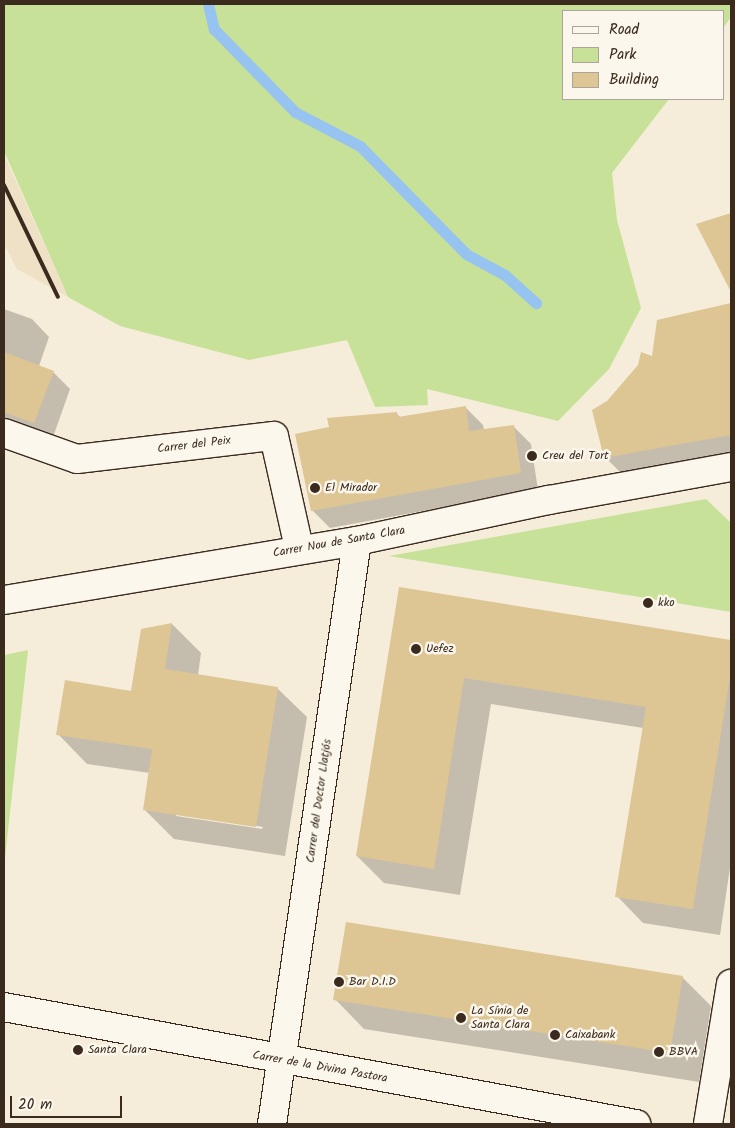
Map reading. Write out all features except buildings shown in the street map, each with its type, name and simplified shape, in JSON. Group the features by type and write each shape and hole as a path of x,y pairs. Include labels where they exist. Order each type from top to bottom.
{"street":[{"name":"Carrer del Peix","path":"4,432 77,459 274,436 299,548"},
{"name":"Carrer Nou de Santa Clara","path":"4,600 299,548 357,541 549,500 731,467"},
{"name":"Carrer del Doctor Llatjós","path":"272,1124 357,541"},
{"path":"708,1124 731,984"},
{"name":"Carrer de la Divina Pastora","path":"4,1007 282,1060 636,1124"}],"shaded area":[{"path":"4,151 68,297 17,269 4,244"}],"green space":[{"path":"4,4 731,4 731,17 725,26 725,10 562,10 562,100 668,100 612,173 617,220 641,308 609,369 558,421 427,389 428,405 375,407 347,340 249,360 120,326 68,297 4,151"},
{"path":"706,499 731,523 731,612 389,556"},
{"path":"28,650 4,867 4,655"}],"waterway":[{"path":"208,4 214,29 295,112 360,146 466,254 505,275 536,303"}],"railway":[{"path":"4,185 58,297"}],"place":[{"name":"Creu del Tort","path":"532,456"},
{"name":"El Mirador","path":"315,488"},
{"name":"kko","path":"648,603"},
{"name":"Uefez","path":"416,649"},
{"name":"Bar D.I.D","path":"339,982"},
{"name":"La Sínia de Santa Clara","path":"461,1018"},
{"name":"Caixabank","path":"555,1035"},
{"name":"Santa Clara","path":"78,1050"},
{"name":"BBVA","path":"659,1052"}]}
